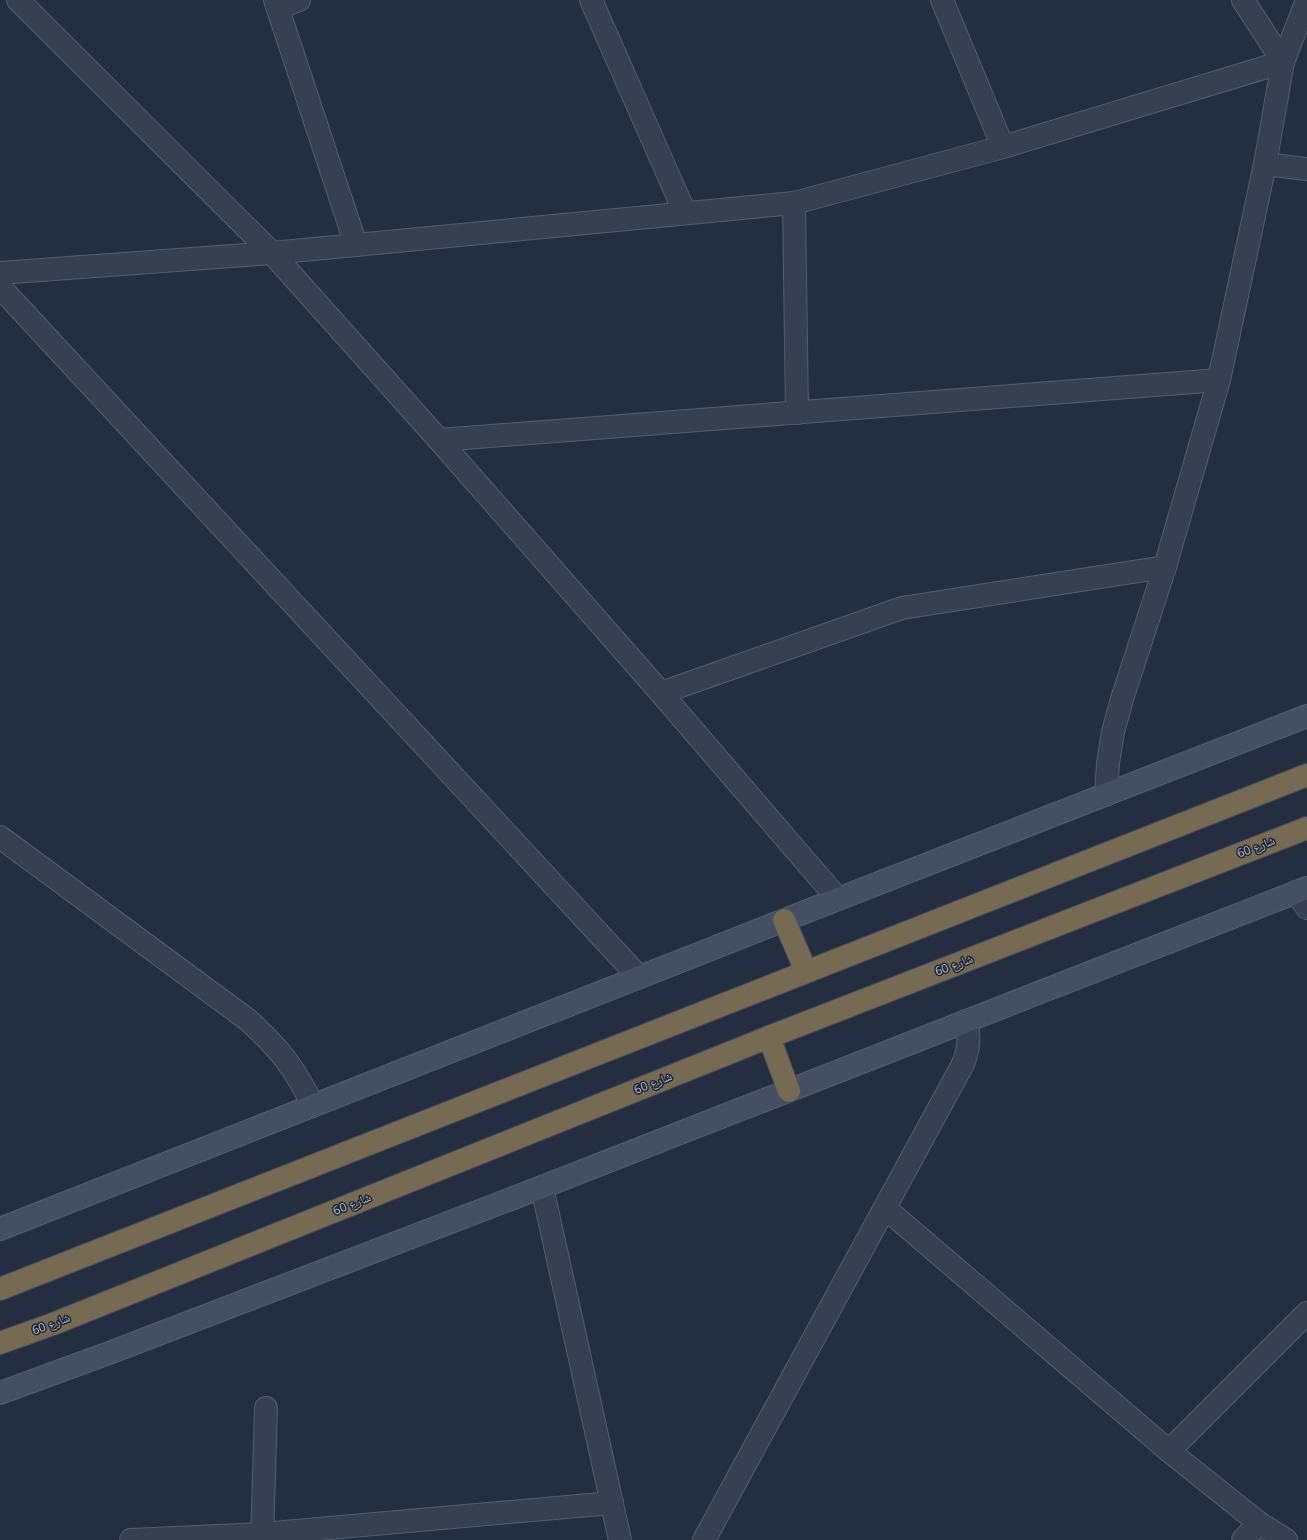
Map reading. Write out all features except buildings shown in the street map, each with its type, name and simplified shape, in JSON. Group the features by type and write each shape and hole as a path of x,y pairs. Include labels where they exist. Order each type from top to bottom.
{"highway":[{"path":"0,1289 1307,775"},
{"name":"شارع 60","path":"0,1343 61,1321 769,1037 1307,828"},
{"path":"784,920 806,971"},
{"path":"769,1037 789,1091"}],"main road":[{"path":"0,1229 838,898 1307,716"},
{"path":"0,1393 542,1187 966,1021 1303,896"}],"street":[{"path":"18,0 272,253 439,440 661,693 838,898"},
{"path":"299,0 276,4 356,245"},
{"path":"591,0 685,214"},
{"path":"942,0 1003,147"},
{"path":"1243,0 1283,62"},
{"path":"1106,795 1108,763 1113,732 1122,699 1165,567 1219,380 1265,164 1283,62 1306,0"},
{"path":"0,274 272,253 794,203 1003,147 1283,62"},
{"path":"1265,164 1307,169"},
{"path":"794,203 797,413"},
{"path":"0,287 639,977"},
{"path":"439,440 1219,380"},
{"path":"661,693 902,608 1165,567"},
{"path":"0,837 248,1020 269,1038 286,1059 301,1082 313,1106"},
{"path":"704,1540 963,1064 968,1050 969,1036 966,1021"},
{"path":"542,1187 620,1540"},
{"path":"886,1208 1169,1451 1259,1523 1286,1540"},
{"path":"1169,1451 1307,1313"},
{"path":"262,1537 266,1408"},
{"path":"131,1540 262,1537 612,1503"},
{"path":"1243,1540 1259,1523"}]}
